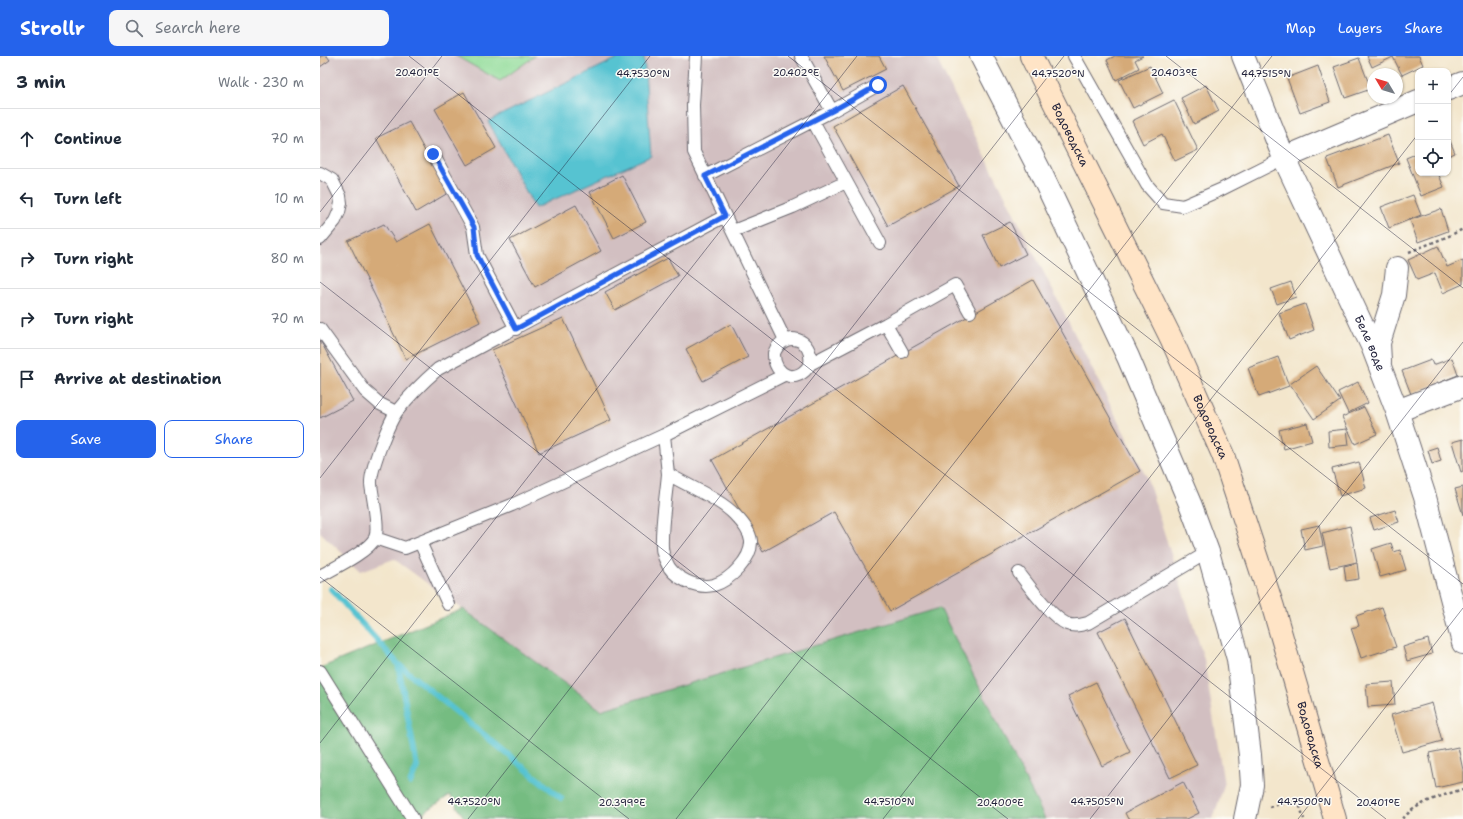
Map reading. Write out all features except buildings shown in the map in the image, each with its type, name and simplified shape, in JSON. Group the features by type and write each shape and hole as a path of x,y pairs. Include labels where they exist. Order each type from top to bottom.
{"main road":[{"name":"Водоводска","path":"1031,56 1171,338 1223,455 1273,607 1335,819"}],"street":[{"path":"981,56 1040,172 1128,357 1191,506 1208,552 1238,659 1250,755 1252,785 1245,819"},
{"name":"Беле воде","path":"1243,56 1284,158 1372,346 1397,411 1425,497 1463,642"},
{"path":"1451,88 1463,83"},
{"path":"1284,158 1415,102"},
{"path":"1380,366 1379,343 1394,295 1398,268"},
{"path":"1397,411 1463,386"}],"lane":[{"path":"696,56 692,104 694,152 785,340"},
{"path":"801,56 832,111"},
{"path":"1074,56 1147,185 1164,203 1183,206 1220,190 1284,158"},
{"path":"705,176 813,121 878,85"},
{"path":"813,121 880,243"},
{"path":"433,154 474,227 477,255 516,329"},
{"path":"320,173 332,180 340,196 340,202 339,212 335,220 320,239"},
{"path":"732,231 793,207 846,182"},
{"path":"320,576 364,550 375,538 376,521 371,481 376,457 396,412 418,386 438,369 516,329 725,216"},
{"path":"810,364 810,352 803,342 791,339 785,340 780,343 774,353 775,366 784,375 790,376 802,373 810,364 886,324 955,285 970,312"},
{"path":"886,324 902,352"},
{"path":"320,329 365,391 380,404 396,412"},
{"path":"375,538 405,548 512,505 664,435 784,375"},
{"path":"664,435 668,474 662,548 666,563 680,579 696,585 713,585 727,578 741,567 748,554 751,541 746,528 735,514 715,500 668,474"},
{"path":"420,542 448,604"},
{"path":"1019,573 1054,616 1067,624 1078,626 1088,623 1208,552"},
{"path":"320,671 413,819"}],"path":[{"path":"1398,268 1399,257 1463,229"},
{"path":"1403,819 1406,814 1432,799 1463,789"},
{"path":"1275,806 1298,800 1304,819"}],"shaded area":[{"path":"320,56 456,56 500,81 535,56 935,56 1147,478 1204,659 1224,785 1213,819 1045,819 939,608 601,710 394,559 361,571 320,532"}],"green space":[{"path":"456,56 535,56 500,81"},
{"path":"940,608 1045,819 465,819 450,795 415,819 320,819 320,668 463,609 601,710"}],"water":[{"path":"622,56 644,56 651,156 535,208 488,121"}],"waterway":[{"path":"331,589 398,664 561,798"},
{"path":"398,664 417,767 410,783"}],"route":[{"path":"433,154 474,227 477,255 516,329 725,216 705,176 832,111 878,85"}]}
